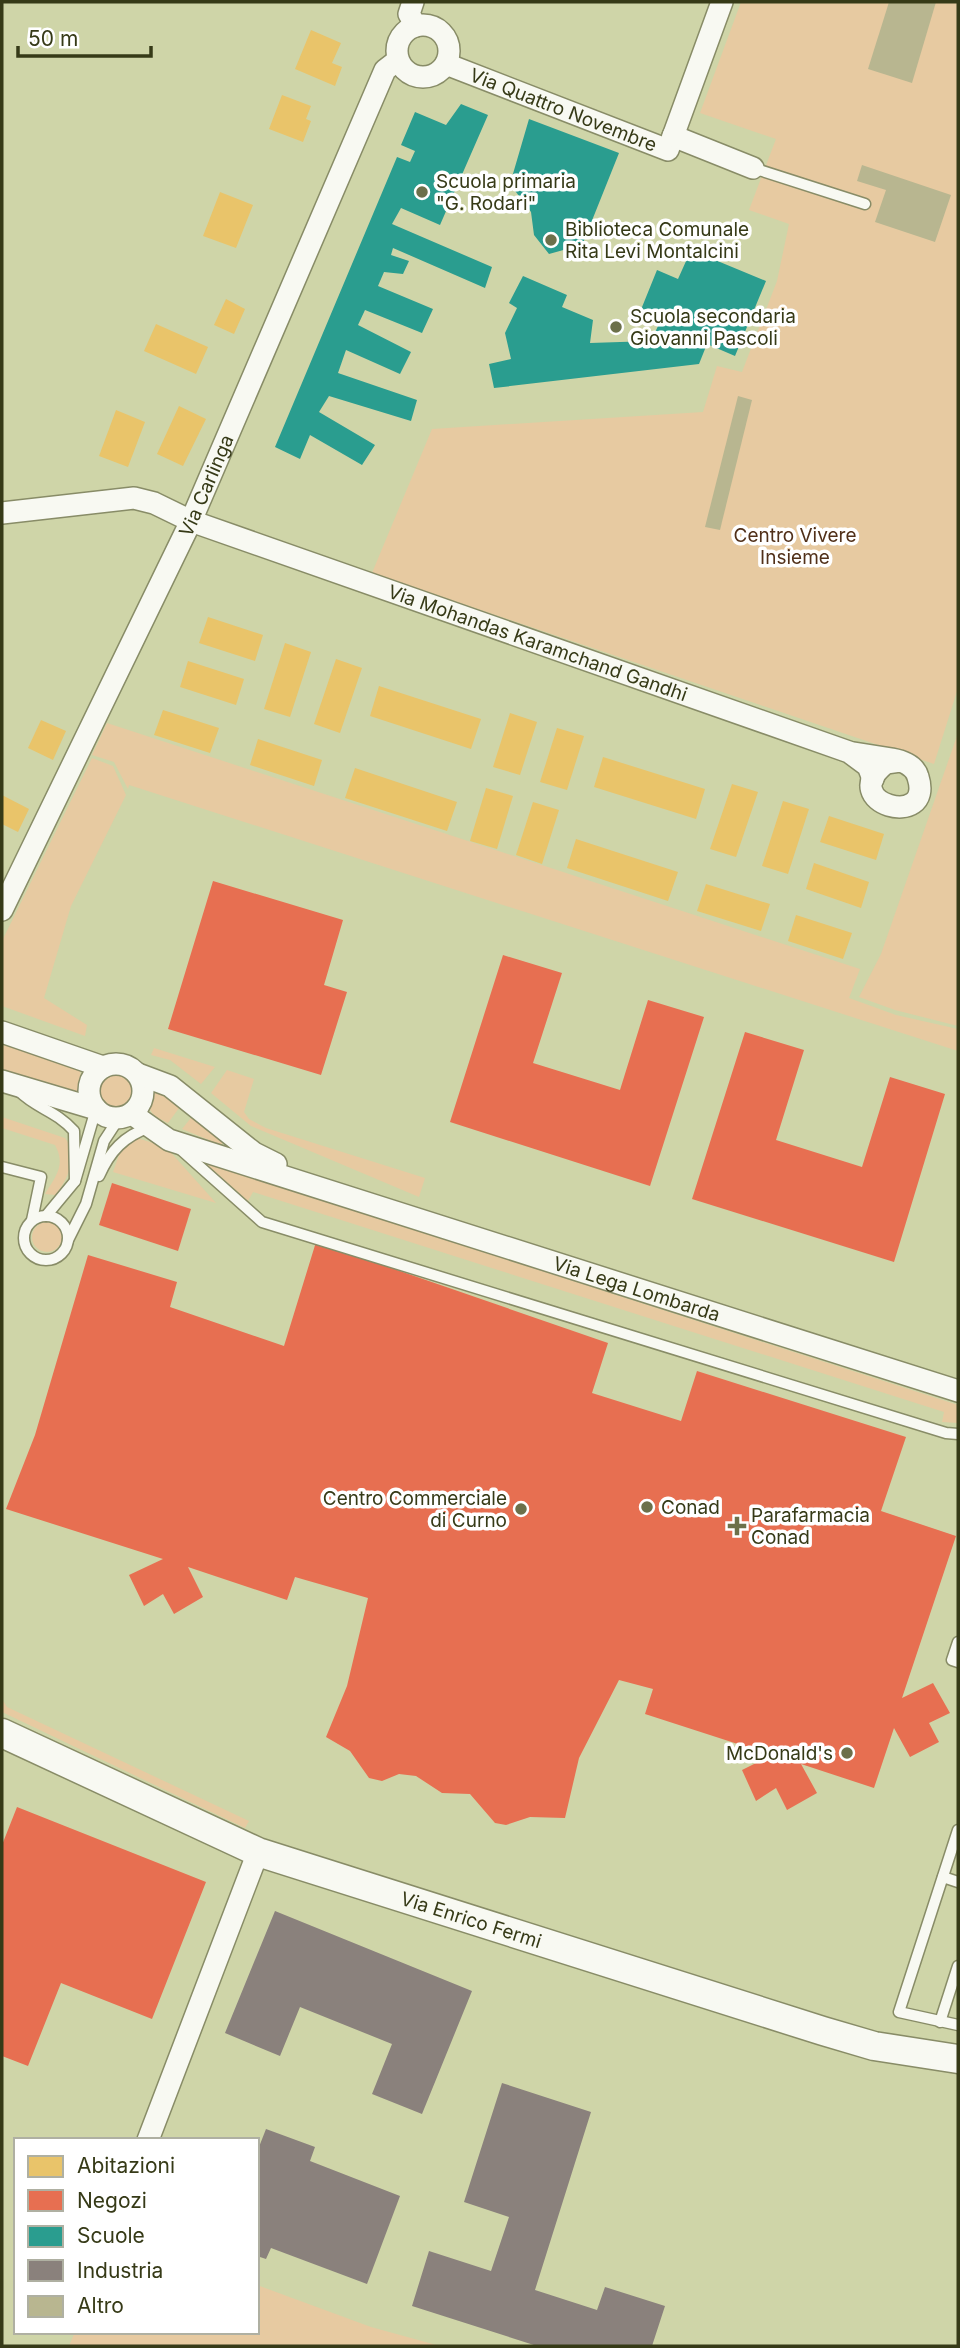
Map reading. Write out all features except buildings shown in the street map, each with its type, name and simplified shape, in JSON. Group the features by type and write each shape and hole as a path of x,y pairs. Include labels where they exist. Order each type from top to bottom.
{"street":[{"path":"398,60 404,69 419,78 432,76 446,64 450,55 444,38 428,26 416,26 409,13 413,2"},
{"name":"Via Quattro Novembre","path":"446,64 668,150 722,2"},
{"name":"Via Carlinga","path":"2,910 191,521 385,70 398,60 398,39 416,26"},
{"name":"Via Quattro Novembre","path":"673,136 753,168"},
{"name":"Via Mohandas Karamchand Gandhi","path":"2,513 134,498 154,503 191,521 849,752 868,766 877,799 888,807 902,808 913,802 920,790 918,775 912,766 900,761"},
{"path":"849,752 900,761"},
{"path":"873,779 886,763 900,761"},
{"name":"Via Lega Lombarda","path":"2,1032 103,1067 118,1064 170,1086 254,1153 315,1184"},
{"path":"96,1110 89,1087 103,1067"},
{"path":"125,1116 138,1107 144,1091 138,1074"},
{"name":"Via Lega Lombarda","path":"9,1084 96,1110 110,1118 125,1116 150,1127 169,1140 315,1184 958,1391"},
{"name":"Via Enrico Fermi","path":"2,1733 258,1852 823,2031 874,2046 958,2059"},
{"path":"149,2138 258,1852"}],"lane":[{"path":"753,168 864,204"},
{"path":"9,1084 30,1101 60,1115 74,1131 75,1181"},
{"path":"46,1216 75,1181 96,1110"},
{"path":"86,1204 104,1141 125,1116"},
{"path":"2,1167 41,1177 32,1220 24,1232 24,1247 32,1256 44,1261 55,1259 64,1251 110,1154 132,1133 150,1127"},
{"path":"169,1140 262,1222 932,1429 958,1434"},
{"path":"32,1220 46,1216 58,1219 66,1228 68,1240"},
{"path":"958,1642 952,1660 958,1662"},
{"path":"958,1830 899,2012 958,2025"},
{"path":"943,1877 958,1882"},
{"path":"940,2022 958,1966"}],"green space":[{"name":"Centro Vivere Insieme","path":"741,2 958,2 958,688 934,764 372,573 432,429 703,412 717,366 742,372 777,281 789,224 749,210 776,139 700,113"},
{"path":"107,723 860,969 849,998 896,1015 958,1029 958,1051 129,785 128,789 114,762 92,755"},
{"path":"958,733 958,1026 895,1010 859,997 881,954"},
{"path":"92,758 113,766 126,795 71,906 44,998 87,1025 85,1036 2,1006 2,941"},
{"path":"2,1032 80,1064 81,1095 2,1070"},
{"path":"154,1048 215,1067 201,1084 170,1060 151,1055"},
{"path":"227,1070 254,1079 244,1112 249,1119 266,1128 425,1178 419,1197 251,1126 211,1093"},
{"path":"117,1071 125,1072 131,1077 136,1083 136,1099 131,1105 125,1110 117,1111 109,1110 103,1105 98,1099 97,1091 98,1083 103,1077 109,1072"},
{"path":"158,1089 182,1104 168,1123 156,1117 149,1108 148,1099"},
{"path":"194,1114 224,1140 221,1145 182,1129"},
{"path":"2,1117 65,1138 71,1152 70,1167 55,1195 45,1194 60,1165 55,1145 2,1128"},
{"path":"137,1138 166,1147 216,1203 113,1172 121,1149"},
{"path":"204,1162 958,1405 958,1423 942,1422 944,1412 253,1192 248,1201"},
{"path":"47,1222 53,1223 61,1231 61,1243 53,1251 47,1252 41,1251 33,1243 32,1237 33,1231 41,1223"},
{"path":"2,1699 7,1707 249,1821 245,1828 2,1712"},
{"path":"259,2286 371,2327 440,2346 69,2346 74,2334 259,2334"}],"place":[{"name":"Scuola primaria \"G. Rodari\"","path":"422,192"},
{"name":"Biblioteca Comunale Rita Levi Montalcini","path":"551,240"},
{"name":"Scuola secondaria Giovanni Pascoli","path":"616,327"},
{"name":"Conad","path":"647,1507"},
{"name":"Centro Commerciale di Curno","path":"521,1509"},
{"name":"Parafarmacia Conad","path":"737,1526"},
{"name":"McDonald's","path":"847,1753"}]}
